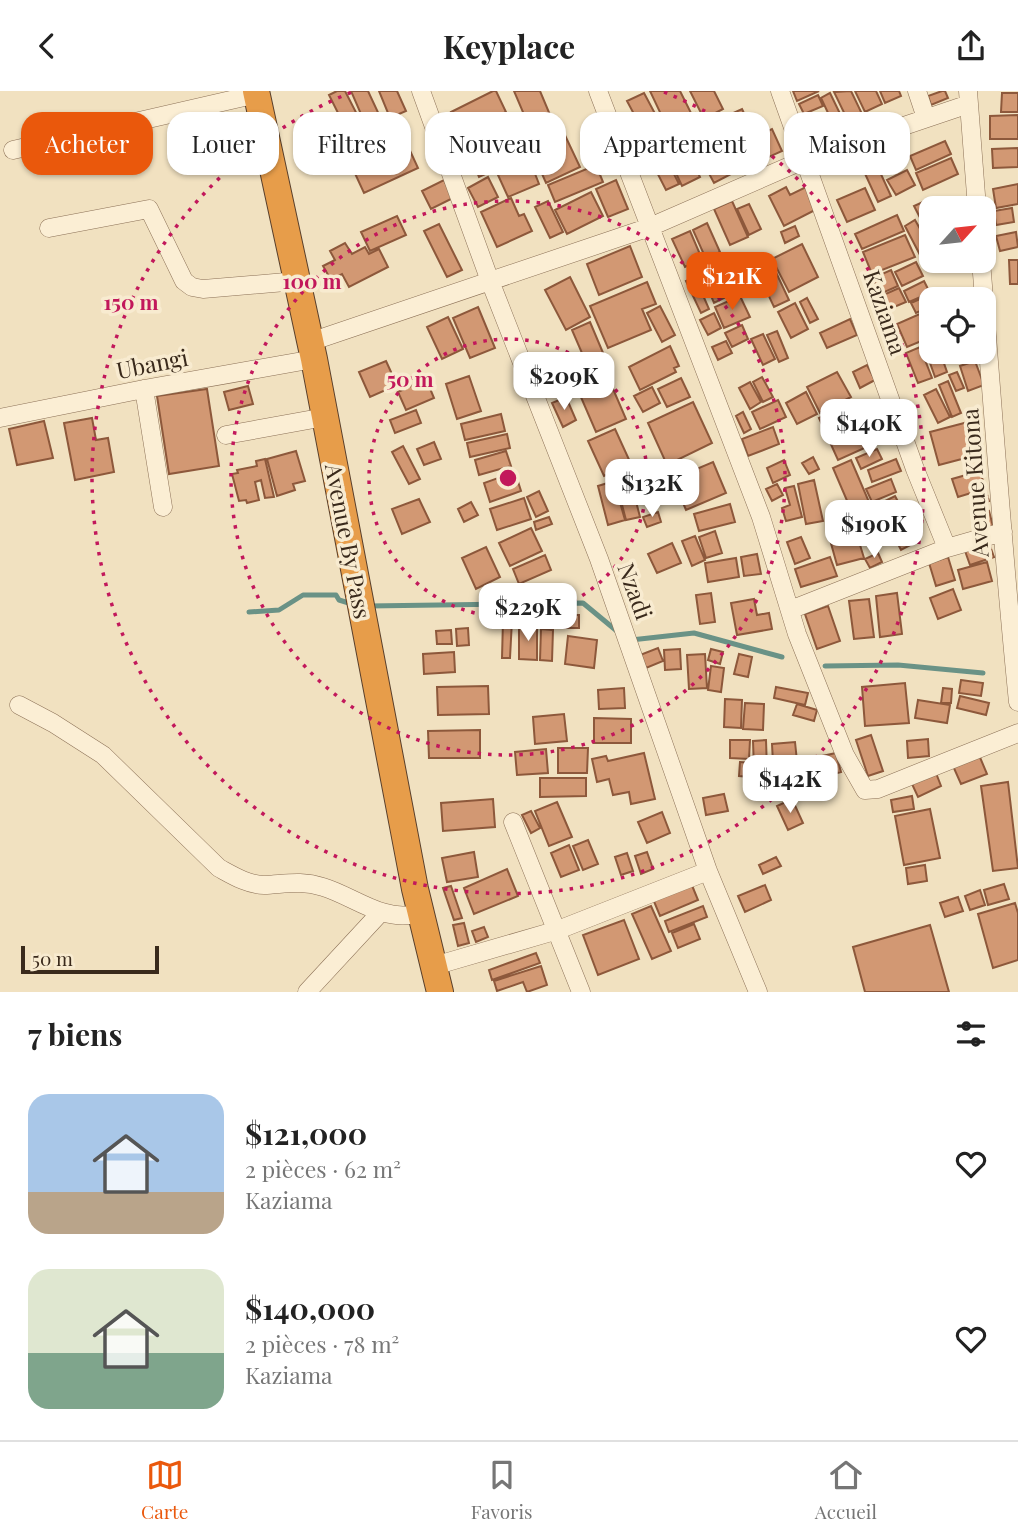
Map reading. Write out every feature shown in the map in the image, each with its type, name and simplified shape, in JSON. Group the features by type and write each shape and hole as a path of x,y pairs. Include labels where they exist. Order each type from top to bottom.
{"highway":[{"name":"Avenue By Pass","path":"257,92 312,350 415,888 437,979"}],"street":[{"name":"Nzadi","path":"421,91 490,281 599,559 708,871 758,992"},
{"path":"598,91 761,517 797,633 845,755 865,790 878,789 1018,733"},
{"name":"Kaziama","path":"780,91 788,112"},
{"path":"918,91 926,118"},
{"path":"13,150 257,92"},
{"name":"Ubangi","path":"910,123 968,97"},
{"path":"968,97 976,196"},
{"name":"Ubangi","path":"0,418 144,389 312,350 490,281 650,227 784,169"},
{"name":"Kaziama","path":"812,175 915,469 947,548"},
{"path":"49,228 149,209 184,281 192,287 203,289 297,281"},
{"name":"Avenue Kitona","path":"982,273 1006,587 1018,702"},
{"path":"144,389 163,507"},
{"path":"226,435 325,417"},
{"path":"790,610 947,548 1003,532"},
{"path":"19,705 103,755 219,868 242,880 262,885 294,881 322,886 381,912 403,917 415,914 415,888"},
{"path":"513,822 558,930 580,992"},
{"path":"437,979 708,871"},
{"path":"307,992 381,912"}],"building":[{"path":"345,91 356,112 338,112 329,95"},
{"path":"351,91 368,91 378,112 360,112"},
{"path":"379,91 397,91 406,111 388,112"},
{"path":"496,91 506,112 451,112"},
{"path":"514,91 540,91 549,112 523,112"},
{"path":"650,91 680,91 690,112 660,112"},
{"path":"690,91 714,91 723,109 717,112 700,112"},
{"path":"793,91 819,91 797,101"},
{"path":"851,91 861,112 844,112 834,92"},
{"path":"855,91 876,91 882,104 865,112"},
{"path":"880,91 899,91 901,96 885,103"},
{"path":"945,91 948,98 931,105 928,96"},
{"path":"644,93 654,112 633,112 627,101"},
{"path":"830,93 839,112 828,112 821,98"},
{"path":"1002,93 1018,93 1018,112 1001,112"},
{"path":"818,95 823,106 803,112 799,104"},
{"path":"1018,115 1018,139 990,139 990,116"},
{"path":"772,129 782,151 770,156 770,130"},
{"path":"566,137 580,167 566,174"},
{"path":"945,141 951,154 916,170 910,156"},
{"path":"1018,148 1018,167 993,168 992,149"},
{"path":"411,153 418,168 411,171"},
{"path":"951,158 958,174 923,190 916,173"},
{"path":"580,172 580,175 600,175 603,182 555,202 548,185"},
{"path":"356,175 403,175 364,193"},
{"path":"498,175 535,175 539,184 508,197"},
{"path":"542,175 563,175 546,183"},
{"path":"658,175 674,175 679,184 666,190"},
{"path":"677,175 699,175 700,177 682,186"},
{"path":"710,175 729,175 714,183"},
{"path":"866,175 881,175 891,196 878,202"},
{"path":"897,175 910,175 915,185 896,195 887,180"},
{"path":"488,177 498,197 478,207 468,188"},
{"path":"444,180 453,198 431,209 422,191"},
{"path":"616,180 628,209 608,217 596,189"},
{"path":"1018,184 1018,204 996,208 993,189"},
{"path":"786,187 790,195 806,187 817,209 784,226 769,196"},
{"path":"865,188 875,210 847,222 837,200"},
{"path":"591,192 603,216 567,234 555,210"},
{"path":"511,198 519,216 524,214 532,231 497,247 481,212"},
{"path":"548,201 563,232 550,238 535,207"},
{"path":"732,201 748,237 730,245 714,209"},
{"path":"749,204 761,229 749,235 737,209"},
{"path":"1012,208 1014,222 996,225 996,211"},
{"path":"897,215 904,231 862,249 855,234"},
{"path":"397,216 406,235 370,251 361,232"},
{"path":"915,220 919,227 919,253 905,226"},
{"path":"707,223 720,252 706,259 693,230"},
{"path":"439,224 462,270 447,277 424,231"},
{"path":"795,226 799,236 785,243 781,232"},
{"path":"690,231 702,259 685,267 672,239"},
{"path":"1016,232 1018,247 1000,251 996,236"},
{"path":"905,235 915,257 872,274 863,252"},
{"path":"345,243 352,254 365,247 369,254 379,249 388,267 349,287 342,274 331,280 323,266 335,260 330,251"},
{"path":"802,244 818,277 789,292 772,259"},
{"path":"630,246 642,277 599,295 587,264"},
{"path":"1009,260 1018,260 1018,284 1010,284"},
{"path":"916,262 919,273 923,276 902,286 895,272"},
{"path":"773,266 789,300 774,307 758,273"},
{"path":"891,270 898,286 880,294 873,278"},
{"path":"570,277 590,317 566,330 545,290"},
{"path":"695,277 709,309 701,313 686,281"},
{"path":"924,281 927,287 919,287 919,298 909,302 904,291"},
{"path":"647,282 656,304 642,309 651,330 608,348 590,306"},
{"path":"722,285 728,296 714,303 709,291"},
{"path":"899,288 906,302 887,310 881,296"},
{"path":"740,296 750,317 724,328 715,307"},
{"path":"807,298 818,319 810,323 800,302"},
{"path":"919,299 919,312 916,313 911,303"},
{"path":"795,303 808,329 791,338 778,312"},
{"path":"660,306 675,335 662,342 647,313"},
{"path":"478,307 495,348 470,358 453,318"},
{"path":"714,313 721,328 708,335 700,320"},
{"path":"919,314 919,342 907,347 897,324"},
{"path":"448,317 463,349 442,359 427,327"},
{"path":"850,319 857,335 827,348 820,333"},
{"path":"590,322 609,367 591,374 572,330"},
{"path":"742,325 748,339 732,347 725,333"},
{"path":"777,331 788,358 779,362 767,335"},
{"path":"763,334 775,359 763,365 751,339"},
{"path":"726,341 732,353 718,360 712,347"},
{"path":"670,346 679,366 674,368 676,372 640,390 629,367"},
{"path":"919,347 919,364 927,364 932,378 918,383 906,353"},
{"path":"386,361 397,385 370,397 359,372"},
{"path":"930,364 944,364 947,372 935,377"},
{"path":"976,364 984,385 968,391 960,366"},
{"path":"867,365 875,380 860,388 853,372"},
{"path":"837,372 851,397 820,413 807,387"},
{"path":"957,372 964,388 956,391 949,375"},
{"path":"607,375 626,419 596,432 577,388"},
{"path":"469,376 481,411 457,419 446,384"},
{"path":"762,377 773,397 763,402 753,382"},
{"path":"681,378 690,397 667,407 658,389"},
{"path":"426,379 434,398 406,410 398,392"},
{"path":"948,381 961,413 952,417 939,385"},
{"path":"750,382 761,402 750,409 739,388"},
{"path":"248,386 253,404 229,410 224,392"},
{"path":"652,387 660,403 643,412 634,396"},
{"path":"207,389 219,466 169,474 157,396"},
{"path":"936,389 950,417 938,423 924,395"},
{"path":"806,392 817,414 797,424 786,403"},
{"path":"566,397 576,420 563,427 552,403"},
{"path":"778,400 786,417 760,429 752,412"},
{"path":"693,402 712,443 667,465 648,423"},
{"path":"850,404 869,446 838,460 819,418"},
{"path":"416,410 421,423 395,433 390,420"},
{"path":"743,412 751,429 744,433 736,416"},
{"path":"501,414 505,431 465,440 461,424"},
{"path":"92,418 96,440 108,438 114,472 75,480 64,423"},
{"path":"44,421 53,458 17,465 9,429"},
{"path":"968,422 977,455 939,465 930,432"},
{"path":"773,427 779,444 748,456 742,439"},
{"path":"615,429 631,464 604,476 588,441"},
{"path":"507,434 510,448 470,457 467,443"},
{"path":"434,442 441,459 424,465 417,449"},
{"path":"403,446 420,479 409,484 392,452"},
{"path":"877,449 882,459 861,469 856,458"},
{"path":"296,451 305,481 293,484 295,490 277,496 267,459"},
{"path":"506,451 511,466 479,475 475,460"},
{"path":"813,457 819,469 809,474 802,463"},
{"path":"265,459 274,497 265,498 261,480 255,482 259,500 247,503 246,500 239,501 232,474 238,473 237,470 257,466 256,461"},
{"path":"896,459 901,471 872,482 868,470"},
{"path":"784,460 790,475 773,483 767,468"},
{"path":"851,460 869,502 851,510 833,468"},
{"path":"713,462 726,493 686,510 673,479"},
{"path":"980,471 989,501 975,505 971,493 958,497 952,479"},
{"path":"515,472 521,491 490,502 484,483"},
{"path":"630,478 640,517 626,520 616,482"},
{"path":"891,479 896,492 872,502 866,489"},
{"path":"814,480 823,521 806,524 798,484"},
{"path":"614,481 625,520 608,525 598,486"},
{"path":"777,484 783,495 772,501 766,489"},
{"path":"794,486 802,517 786,521 782,508 790,505 785,488"},
{"path":"539,491 548,511 536,517 527,497"},
{"path":"895,496 903,511 890,517 883,502"},
{"path":"524,498 531,519 497,530 490,509"},
{"path":"419,499 430,522 402,534 392,509"},
{"path":"471,502 478,515 464,522 458,509"},
{"path":"730,504 735,522 699,531 694,514"},
{"path":"989,511 994,530 984,532 979,513"},
{"path":"658,512 661,522 647,527 643,517"},
{"path":"865,515 872,529 864,533 857,518"},
{"path":"549,517 552,524 536,530 534,522"},
{"path":"853,522 864,558 837,565 827,529"},
{"path":"531,528 542,551 510,566 499,543"},
{"path":"912,530 918,541 901,550 895,538"},
{"path":"715,531 722,553 706,558 699,537"},
{"path":"695,536 705,560 692,566 682,541"},
{"path":"801,537 810,558 795,564 787,542"},
{"path":"672,543 681,563 657,573 648,554"},
{"path":"989,543 994,557 970,565 965,551"},
{"path":"486,547 500,577 476,589 462,558"},
{"path":"878,553 882,562 870,568 865,559"},
{"path":"757,554 761,574 744,576 741,557"},
{"path":"545,555 551,570 519,584 513,569"},
{"path":"830,557 837,576 801,587 795,569"},
{"path":"948,557 955,580 936,586 929,563"},
{"path":"736,558 739,577 708,582 705,563"},
{"path":"987,562 992,581 963,589 958,570"},
{"path":"953,589 961,610 938,619 930,598"},
{"path":"711,593 715,622 700,624 696,595"},
{"path":"897,593 902,634 880,637 876,596"},
{"path":"754,599 757,615 769,613 772,629 737,635 731,603"},
{"path":"869,599 874,637 854,639 849,601"},
{"path":"828,606 840,641 817,649 805,614"},
{"path":"537,608 537,624 516,624 516,609"},
{"path":"545,613 557,614 557,628 544,627"},
{"path":"561,615 579,615 579,628 561,628"},
{"path":"503,620 512,620 510,658 502,658"},
{"path":"519,627 537,627 537,660 519,659"},
{"path":"468,628 469,645 457,646 456,629"},
{"path":"541,629 553,630 552,661 540,660"},
{"path":"451,630 452,644 437,644 436,631"},
{"path":"568,636 597,640 594,668 565,664"},
{"path":"658,648 663,661 646,668 640,655"},
{"path":"680,649 681,669 665,670 664,650"},
{"path":"711,649 723,652 720,664 708,660"},
{"path":"454,652 455,672 424,674 423,654"},
{"path":"705,654 707,688 689,689 687,655"},
{"path":"739,654 752,657 748,677 734,674"},
{"path":"711,666 724,668 721,692 708,690"},
{"path":"961,680 983,683 981,696 959,693"},
{"path":"905,683 909,723 865,726 862,687"},
{"path":"488,686 489,714 438,715 437,687"},
{"path":"776,687 808,693 805,705 774,698"},
{"path":"624,688 625,708 599,709 598,690"},
{"path":"943,688 952,689 951,703 941,703"},
{"path":"960,696 989,703 986,715 957,708"},
{"path":"725,699 742,700 741,728 724,727"},
{"path":"918,700 950,705 947,723 915,718"},
{"path":"745,703 764,704 763,730 743,729"},
{"path":"797,704 817,710 814,721 793,715"},
{"path":"564,714 567,741 535,744 533,717"},
{"path":"594,718 631,719 631,743 594,743"},
{"path":"480,730 480,758 429,758 428,731"},
{"path":"871,735 883,771 868,776 856,740"},
{"path":"928,739 929,756 908,758 907,741"},
{"path":"730,740 750,740 749,759 730,758"},
{"path":"766,740 767,770 754,770 753,741"},
{"path":"795,742 797,761 773,763 772,744"},
{"path":"558,748 588,748 587,773 558,773"},
{"path":"546,749 548,773 517,775 515,752"},
{"path":"644,753 655,799 631,804 629,792 613,795 609,779 597,782 592,759 606,756 608,761"},
{"path":"836,753 841,772 818,778 813,758"},
{"path":"979,755 987,774 961,784 953,766"},
{"path":"740,762 752,763 751,777 739,776"},
{"path":"791,766 793,784 778,785 776,768"},
{"path":"936,773 941,786 918,797 912,784"},
{"path":"754,775 766,776 766,786 753,785"},
{"path":"540,778 586,778 586,796 540,797"},
{"path":"1008,782 1018,868 993,871 981,786"},
{"path":"724,794 728,811 706,815 703,798"},
{"path":"912,796 914,809 893,812 891,800"},
{"path":"493,799 495,827 443,831 441,803"},
{"path":"792,799 803,823 788,830 777,806"},
{"path":"557,802 572,837 549,846 535,811"},
{"path":"930,809 940,858 904,865 895,816"},
{"path":"531,811 540,828 531,833 522,815"},
{"path":"662,812 670,833 647,843 638,822"},
{"path":"588,840 598,864 583,870 573,846"},
{"path":"569,845 579,870 561,877 551,853"},
{"path":"474,852 478,877 447,882 442,858"},
{"path":"647,852 653,869 641,874 635,856"},
{"path":"627,853 633,871 621,875 615,857"},
{"path":"776,857 781,866 763,874 759,865"},
{"path":"925,865 927,881 908,884 906,868"},
{"path":"507,869 518,896 474,914 464,888"},
{"path":"691,883 698,900 660,916 653,899"},
{"path":"1004,884 1009,899 988,905 984,890"},
{"path":"765,885 771,900 745,912 738,896"},
{"path":"451,886 462,918 454,920 443,888"},
{"path":"980,890 985,905 970,910 965,896"},
{"path":"958,897 963,911 945,917 940,903"},
{"path":"1015,903 1018,913 1018,960 993,968 978,914"},
{"path":"651,906 671,951 652,959 632,914"},
{"path":"703,906 707,917 669,932 665,921"},
{"path":"624,920 639,959 598,975 583,935"},
{"path":"464,923 469,943 458,946 453,925"},
{"path":"694,924 700,939 678,948 672,933"},
{"path":"930,925 949,992 865,992 853,947"},
{"path":"484,927 488,937 476,942 472,931"},
{"path":"536,953 540,963 492,980 489,970"},
{"path":"541,966 547,985 527,992 523,982 497,991 494,981"}],"waterway":[{"path":"249,612 279,610 303,595 336,595 339,600 352,604"},
{"path":"368,606 583,603 618,632"},
{"path":"631,640 694,633 782,657"},
{"path":"825,666 898,665 983,673"}]}
